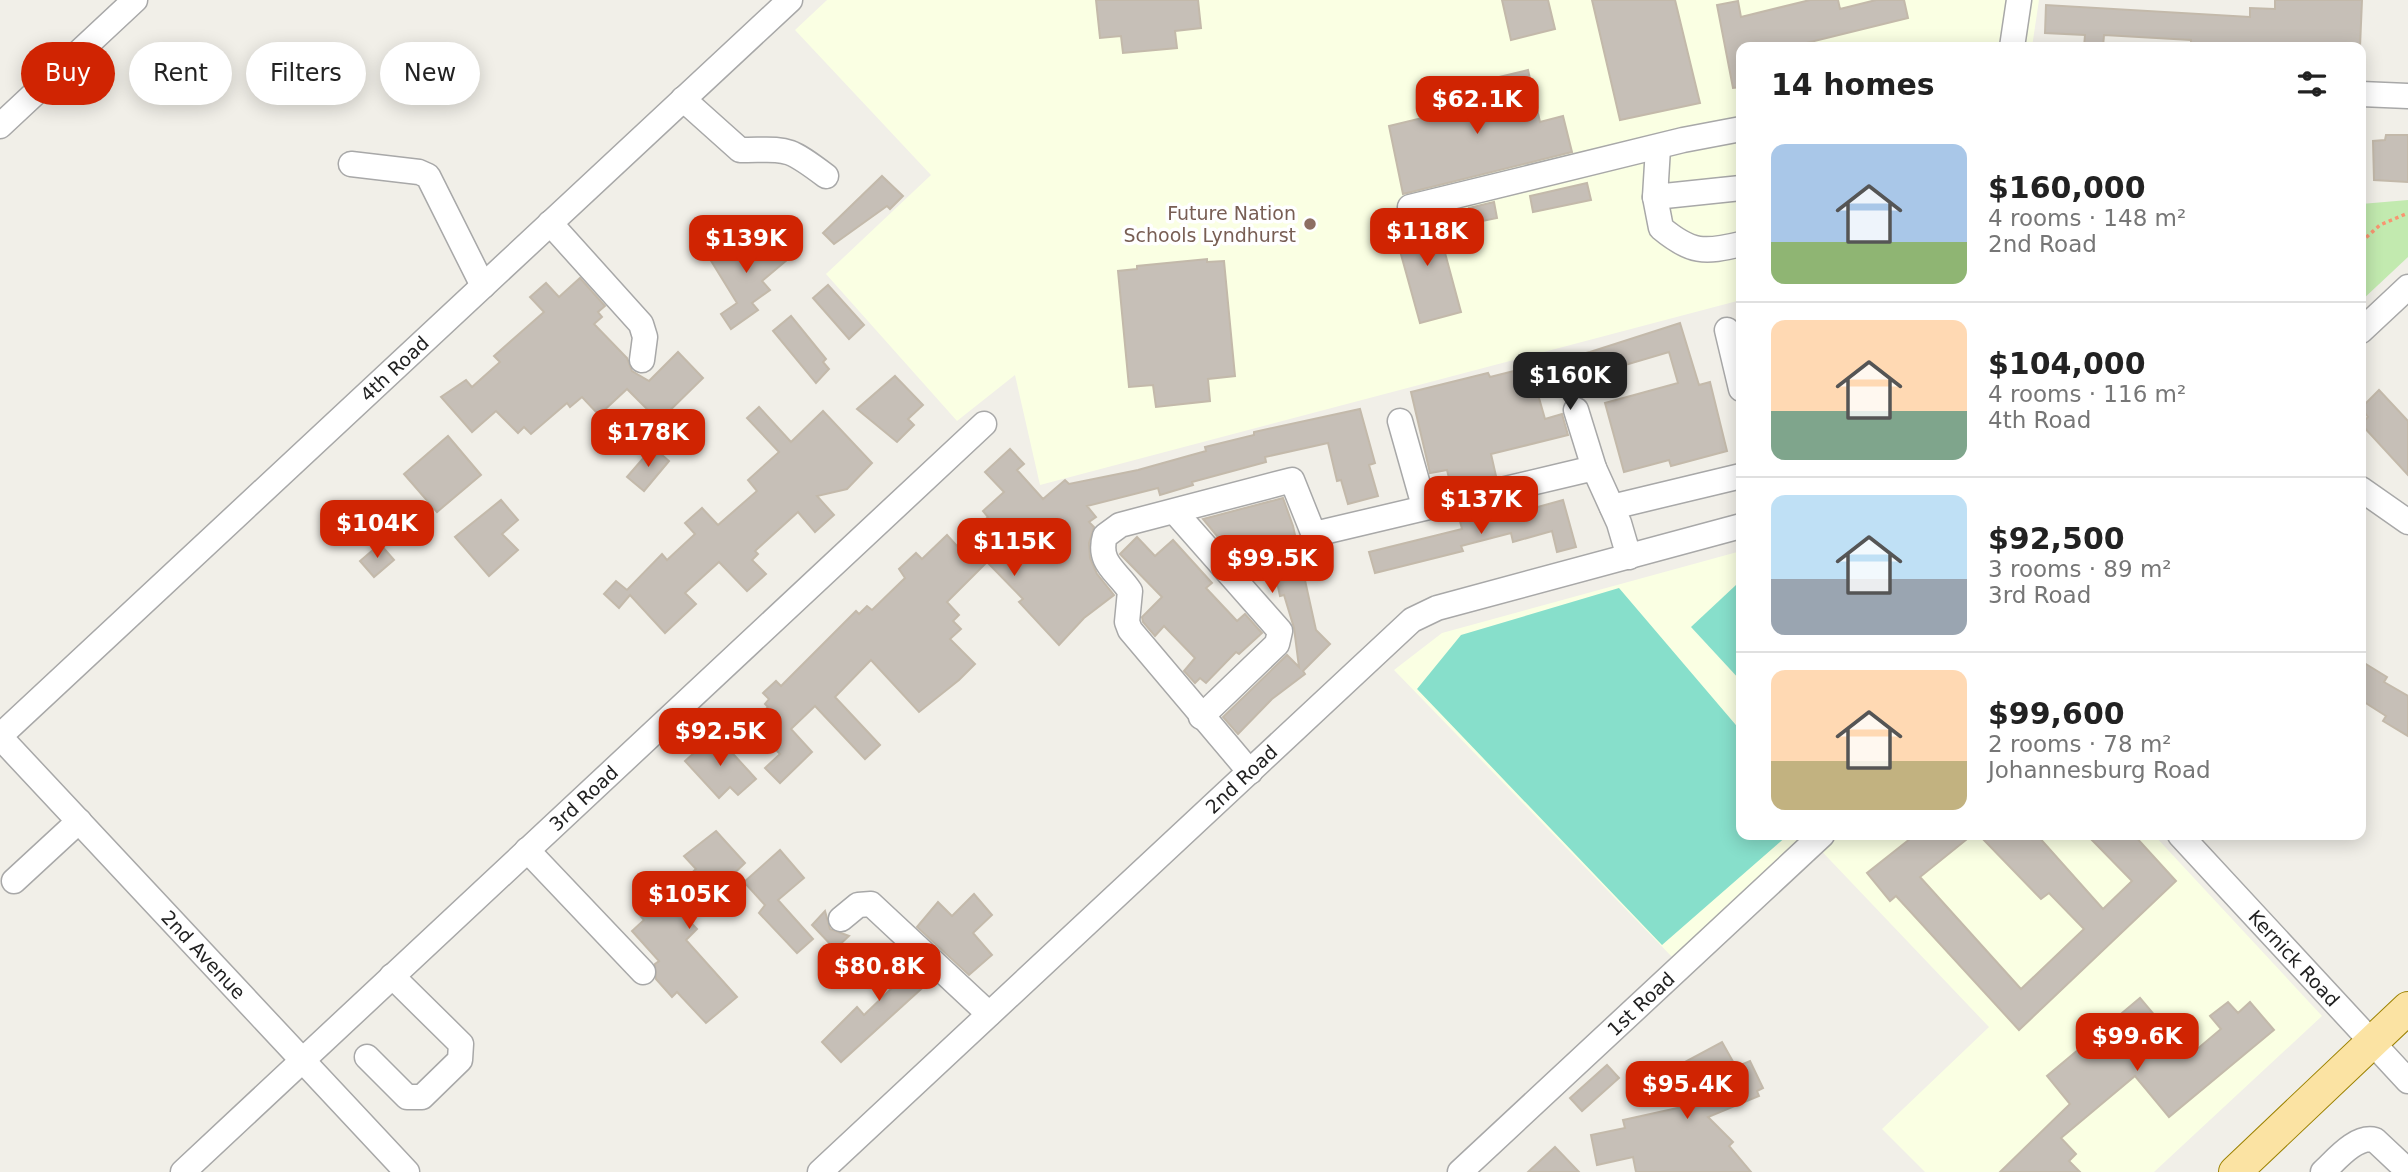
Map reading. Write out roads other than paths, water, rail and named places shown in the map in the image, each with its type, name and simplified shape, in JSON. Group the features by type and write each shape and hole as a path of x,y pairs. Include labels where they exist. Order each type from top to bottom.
{"main road":[{"path":"2235,1172 2408,1008"}],"street":[{"path":"0,126 135,0"},
{"name":"4th Road","path":"0,736 790,0"},
{"path":"2013,42 2019,0"},
{"path":"2366,94 2408,96"},
{"path":"683,99 740,150 780,148 800,157 826,176"},
{"path":"1410,207 1736,130"},
{"path":"1658,148 1655,197 1661,228 1682,246 1710,251 1736,245"},
{"path":"351,164 419,172 428,176 483,286"},
{"path":"1655,197 1736,189"},
{"path":"550,223 641,324 645,337 642,360"},
{"path":"2366,326 2408,287"},
{"path":"1727,330 1736,364"},
{"path":"1576,410 1594,468 1612,507 1629,557"},
{"path":"1400,421 1424,506"},
{"name":"3rd Road","path":"183,1172 984,424"},
{"path":"1250,772 1130,629 1127,622 1130,591 1108,565 1102,553 1105,536 1120,524 1175,512 1289,480 1297,484 1312,530 1316,533 1594,468"},
{"path":"1612,507 1736,477"},
{"path":"2366,493 2408,522"},
{"path":"1175,512 1280,631 1277,644 1202,716"},
{"name":"2nd Road","path":"820,1172 1419,616 1541,579 1736,527"},
{"name":"2nd Avenue","path":"0,736 407,1172"},
{"path":"14,881 79,821"},
{"name":"1st Road","path":"1460,1172 1817,840"},
{"name":"Kernick Road","path":"2185,840 2408,1080"},
{"path":"527,850 643,972"},
{"path":"841,919 858,905 871,904 989,1014"},
{"path":"368,1058 407,1097 415,1099 422,1097 460,1060 461,1044 392,976"},
{"path":"2323,1172 2365,1139 2375,1140 2408,1171"}],"place":[{"name":"Future Nation Schools Lyndhurst","path":"1310,224"}]}
